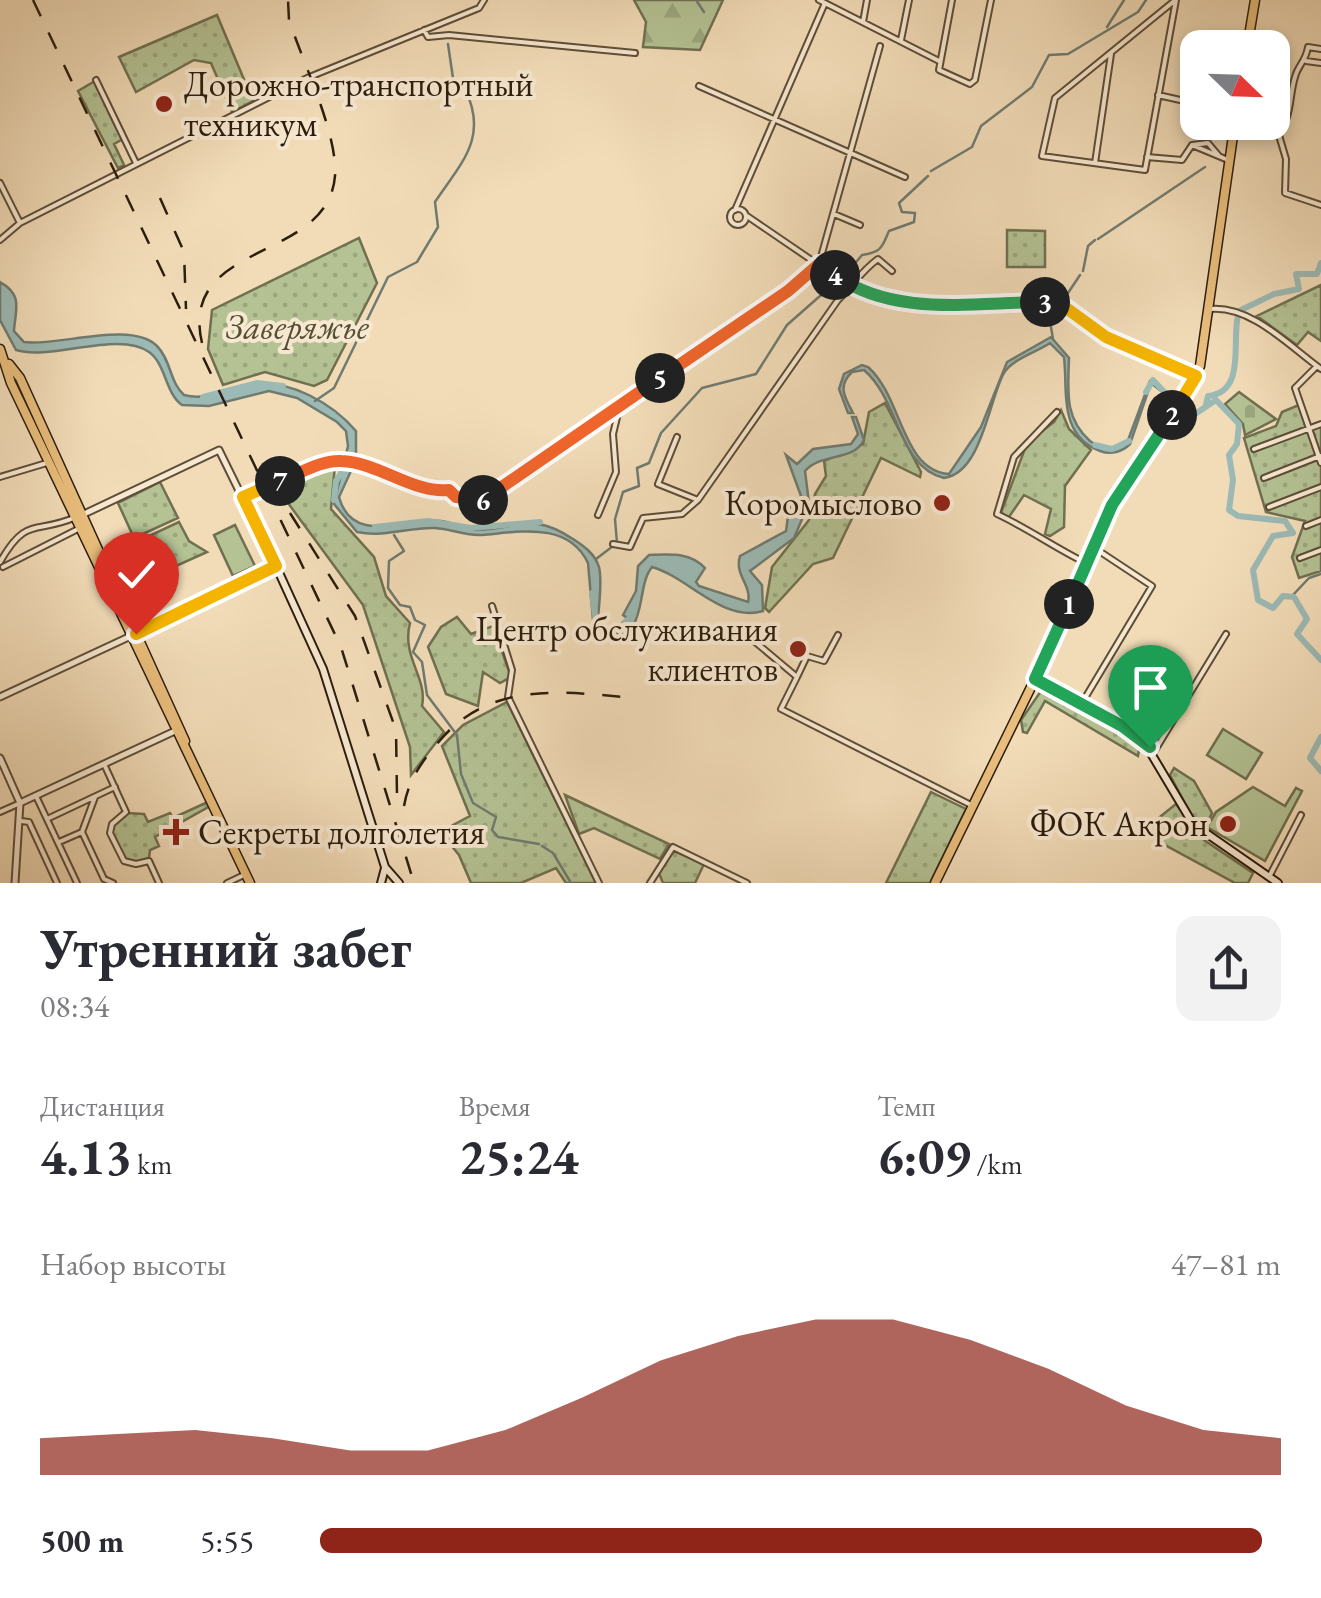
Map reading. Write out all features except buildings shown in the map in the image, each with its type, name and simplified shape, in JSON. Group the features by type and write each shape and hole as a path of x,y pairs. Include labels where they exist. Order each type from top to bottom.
{"main road":[{"path":"1250,30 1255,0"},
{"path":"935,883 1035,679 1112,505 1196,376 1206,350 1224,158 1229,140"},
{"path":"2,352 248,879"},
{"path":"15,380 80,528 133,635"},
{"path":"133,635 276,566 324,672 385,867 396,882"},
{"path":"1035,679 1134,734 1154,752 1193,824 1267,880 1278,883"},
{"path":"165,704 173,732 185,745"},
{"path":"385,867 382,883 396,882"}],"street":[{"path":"0,240 20,223 308,78 479,8 484,0"},
{"path":"863,22 867,0"},
{"path":"902,40 909,0"},
{"path":"952,0 939,70 974,83 991,0"},
{"path":"747,216 743,224 733,224 730,216 821,1 941,62"},
{"path":"1174,1 1145,170 1042,156 1050,104 1174,1"},
{"path":"424,30 428,38 449,34 634,53"},
{"path":"243,497 339,460 363,464 437,492 449,490 456,497 488,501 788,291 819,264 880,46"},
{"path":"1290,102 1297,70 1306,61 1308,47 1321,49"},
{"path":"1095,163 1111,54"},
{"path":"1306,61 1321,63"},
{"path":"96,80 136,164"},
{"path":"699,86 904,177"},
{"path":"1158,95 1180,100"},
{"path":"1280,140 1286,159 1284,193 1321,205"},
{"path":"1192,144 1208,143 1224,158"},
{"path":"1147,157 1182,160 1192,144"},
{"path":"1192,144 1224,158"},
{"path":"0,183 20,223"},
{"path":"735,210 854,288 915,304 1058,302 1106,337 1196,376"},
{"path":"834,214 860,226"},
{"path":"613,544 630,547 643,518 682,514 698,500 834,304 854,288 860,273 878,259 892,271"},
{"path":"1210,309 1231,309 1248,316 1319,368 1294,388 1320,458 1264,478"},
{"path":"598,515 616,472 613,434 620,405"},
{"path":"1056,412 1014,457 997,514 1049,538 1056,548 1086,563"},
{"path":"1254,449 1321,424"},
{"path":"677,436 658,484 698,500"},
{"path":"2,564 12,541 33,525 60,524 219,450 276,566"},
{"path":"0,477 50,462"},
{"path":"1269,507 1321,487"},
{"path":"1306,526 1321,520"},
{"path":"2,564 80,528"},
{"path":"1082,704 1152,586 1092,547"},
{"path":"1300,558 1321,550"},
{"path":"492,606 512,670 508,697 599,883"},
{"path":"728,629 754,641 797,677"},
{"path":"1154,752 1226,634"},
{"path":"0,698 133,635"},
{"path":"838,635 824,661 807,656 781,709 973,806"},
{"path":"0,812 173,732"},
{"path":"0,758 20,803 15,883"},
{"path":"104,764 126,812 112,824 116,845 124,860 136,864 149,861 158,883"},
{"path":"47,819 115,788"},
{"path":"36,796 77,883"},
{"path":"95,797 82,832 104,880"},
{"path":"1267,880 1301,816"},
{"path":"21,821 29,822 57,883"},
{"path":"58,842 82,832"},
{"path":"650,883 673,847 747,883"},
{"path":"227,883 248,879"},
{"path":"95,883 113,883"}],"green space":[{"path":"634,0 723,0 700,50 643,47 646,22"},
{"path":"217,15 253,101 232,112 211,63 194,60 136,92 119,57"},
{"path":"95,81 123,139 114,144 124,165 118,168 78,91"},
{"path":"1007,230 1045,231 1045,267 1007,267"},
{"name":"Заверяжье","path":"359,238 377,283 327,380 314,386 265,372 223,385 208,349 212,310"},
{"path":"1321,285 1321,341 1308,332 1297,345 1257,316"},
{"path":"1239,392 1276,419 1245,435 1243,424 1225,404"},
{"path":"885,403 921,472 920,477 881,458 833,558 813,564 769,612 765,608 772,567 809,520 815,494 826,476 824,461 863,444 869,412"},
{"path":"1299,405 1308,430 1321,426 1321,571 1299,578 1292,557 1305,521 1266,512 1244,438 1276,426 1282,412"},
{"path":"1061,410 1069,429 1091,450 1065,486 1064,527 1050,536 1045,534 1051,509 1024,495 1009,517 1001,513 1027,443 1054,422"},
{"path":"335,465 331,509 374,557 386,596 410,623 409,646 421,686 422,706 444,732 411,775 410,747 363,605 277,488"},
{"path":"160,482 178,518 134,538 118,503"},
{"path":"179,522 189,541 207,552 174,567 166,554 114,578 104,557"},
{"path":"235,525 255,566 233,576 214,535"},
{"path":"457,617 471,634 493,626 511,677 500,683 483,672 478,706 446,694 428,647 441,627"},
{"path":"1041,691 1131,737 1140,744 1138,756 1045,701 1027,733 1023,732 1021,720"},
{"path":"507,702 596,883 566,883 556,868 521,883 471,883 459,855 440,832 470,816 442,746 463,725"},
{"path":"1223,729 1262,753 1246,779 1207,755"},
{"path":"1174,768 1194,781 1212,813 1204,829 1192,817 1170,775"},
{"name":"ФОК Акрон","path":"1253,787 1285,806 1296,788 1302,791 1265,861 1207,827 1216,812"},
{"path":"931,792 966,809 930,883 886,883"},
{"path":"565,795 669,844 660,859 594,828 579,834"},
{"path":"210,801 212,805 155,837 159,846 150,850 149,858 137,863 124,858 112,832 117,818 127,813 144,814 148,822 170,813 173,818"},
{"path":"1176,804 1204,840 1253,873 1248,883 1235,883 1141,832"},
{"path":"672,850 704,864 695,883 663,883 659,873"}],"water":[{"path":"0,282 15,298 14,331 24,342 130,335 157,346 184,395 210,396 252,385 281,385 309,395 335,411 356,431 356,460 339,497 356,521 382,526 441,521 478,530 537,524 559,531 585,548 597,562 601,581 597,629 605,635 617,633 630,620 623,615 636,591 638,566 649,555 672,554 693,559 705,568 696,582 699,586 748,602 748,590 739,569 740,556 786,531 789,509 801,496 786,455 797,464 813,449 851,444 858,434 852,417 856,417 864,440 853,451 820,461 805,471 809,503 794,538 750,571 762,585 763,611 734,611 652,567 635,622 619,636 604,638 594,631 588,563 568,540 527,531 476,535 435,528 377,534 357,532 334,504 348,446 346,431 337,422 297,398 269,391 209,406 182,405 155,357 136,346 103,345 47,352 16,350 0,320"},
{"path":"1051,337 1069,358 1069,403 1076,423 1099,447 1113,449 1127,443 1150,381 1175,402 1151,383 1130,444 1116,452 1100,451 1087,444 1071,423 1064,357 1050,343 1004,373 976,449 957,473 944,478 917,461 885,398 864,370 852,372 845,382 845,397 853,413 848,413 839,389 844,374 862,365 868,367 880,380 921,460 933,470 949,474 981,427 1007,362"}],"waterway":[{"path":"696,0 704,12"},
{"path":"1107,27 1124,0"},
{"path":"931,171 972,147 981,126 1032,87 1049,55 1068,54 1138,12 1146,0"},
{"path":"315,401 334,388 388,277 417,262 438,227 435,202 469,149 474,122 472,106 465,89 454,85 448,44"},
{"path":"1098,239 1205,167"},
{"path":"843,278 862,255 881,248 889,231 914,222 915,213 902,212 899,203 928,176"},
{"path":"1083,271 1088,246 1095,240"},
{"path":"1206,404 1208,396 1228,385 1233,374 1239,311 1274,294 1299,289 1296,274 1317,274 1321,263"},
{"path":"1062,302 1080,275"},
{"path":"596,559 617,543 615,519 623,492 639,486 637,468 649,463 661,433 702,388 756,374 787,325 837,281"},
{"path":"1053,339 1050,321 1060,306"},
{"path":"1146,392 1153,380 1189,418 1216,400 1239,424 1237,444 1229,455 1233,480 1229,510 1238,516 1285,521 1293,533 1273,536 1253,570 1258,600 1273,608 1283,596 1294,597 1307,619 1297,634 1321,660"},
{"path":"203,397 257,383 283,386"},
{"path":"1095,445 1112,449 1129,441"},
{"path":"334,500 336,481 346,466"},
{"path":"375,527 428,521 471,528 540,522"},
{"path":"394,535 404,551 389,561 388,588 400,605 410,607 415,620 425,625 413,652 422,662 427,695 457,735 461,774 473,803 496,817 492,830 498,837 539,844"},
{"path":"1292,596 1309,578 1321,574"},
{"path":"592,593 597,630 615,631 633,615"},
{"path":"1321,737 1310,758 1321,771"},
{"path":"542,846 553,853 571,883"}],"railway":[{"path":"33,0 341,647 414,883"},
{"path":"202,343 201,310 212,286 232,268 308,224 326,204 335,176 331,140 289,20 288,0"},
{"path":"160,198 184,252 186,309"},
{"path":"290,513 355,616 396,730 397,797"},
{"path":"404,806 425,759 455,725 476,711 498,701 546,693 623,697"}],"place":[{"name":"Дорожно-транспортный техникум","path":"164,104"},
{"name":"Коромыслово","path":"942,503"},
{"name":"Центр обслуживания клиентов","path":"798,649"},
{"name":"ФОК Акрон","path":"1228,824"},
{"name":"Секреты долголетия","path":"176,832"}],"route":[{"path":"136,634 276,566 243,497 339,460 382,469 437,492 449,490 456,497 488,501 611,411 788,291 819,264 854,288 904,303 1058,302 1106,337 1196,376 1110,508 1035,679 1122,726 1150,747"}]}
